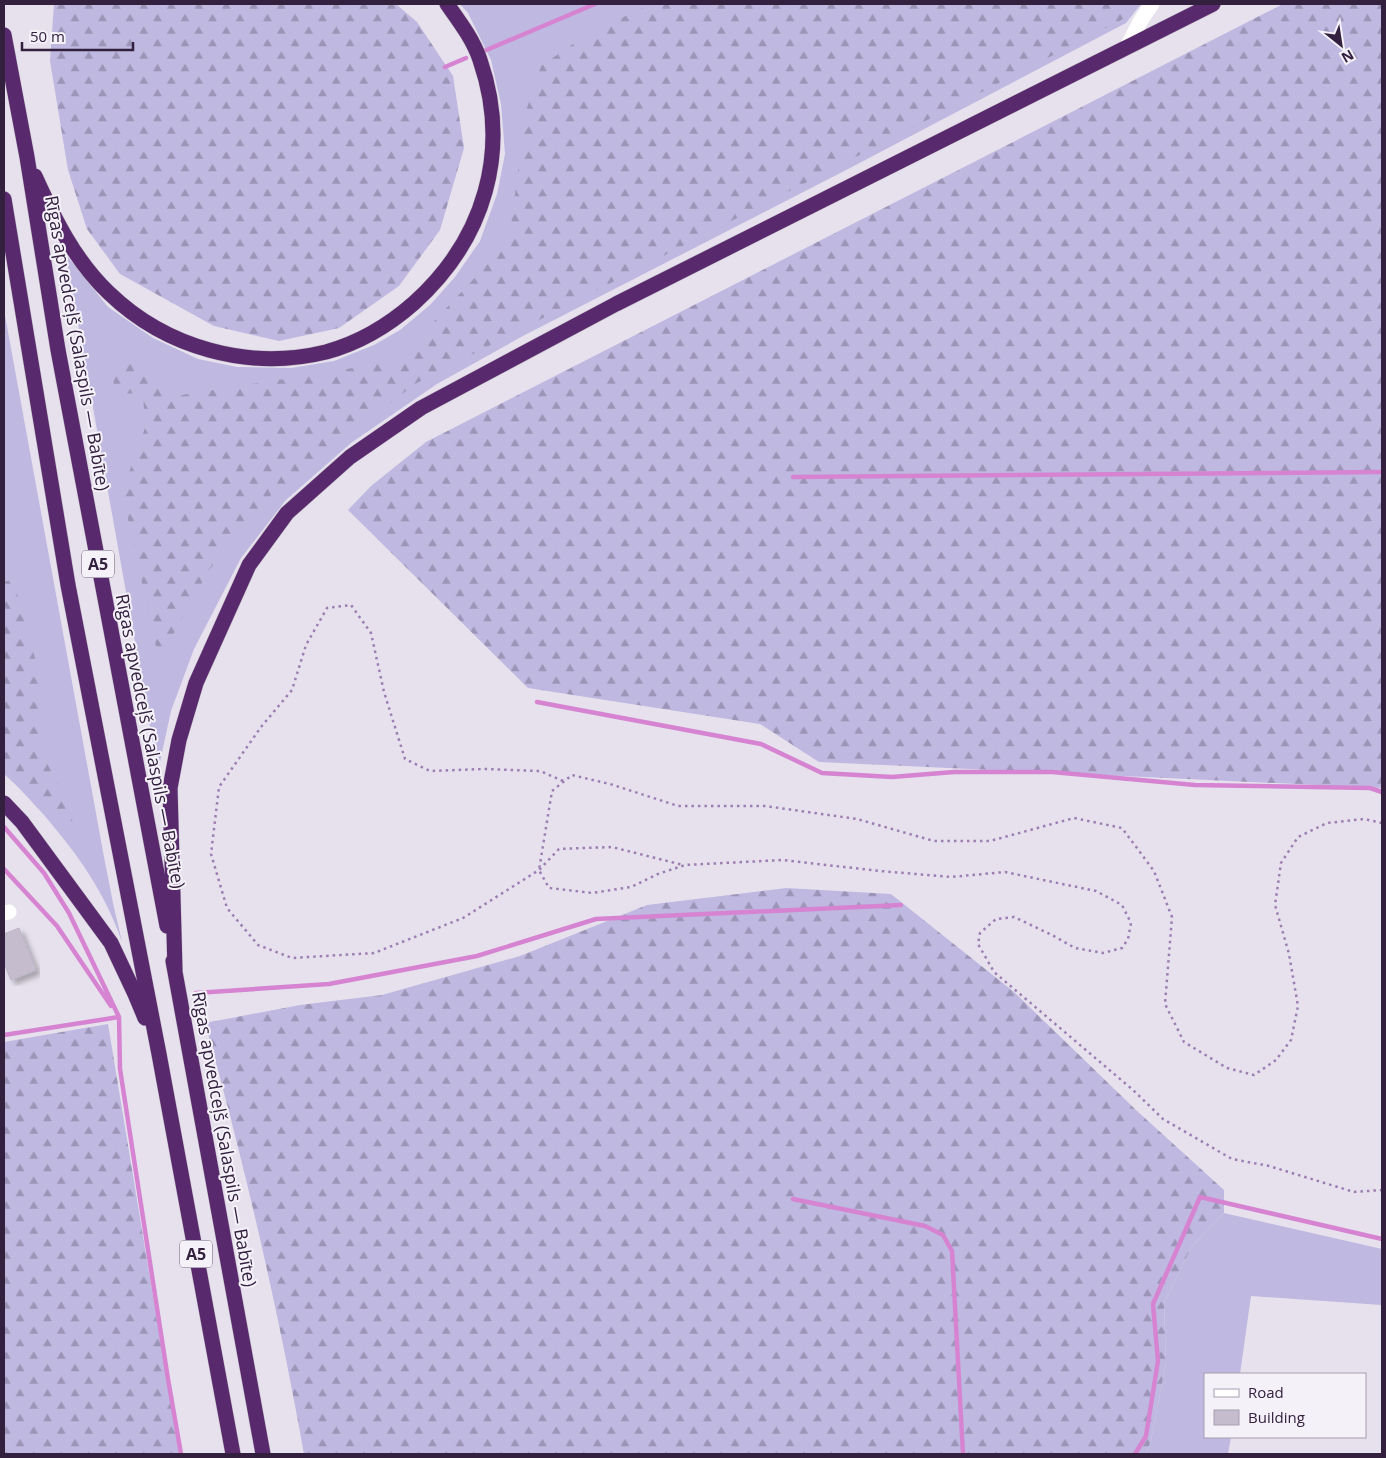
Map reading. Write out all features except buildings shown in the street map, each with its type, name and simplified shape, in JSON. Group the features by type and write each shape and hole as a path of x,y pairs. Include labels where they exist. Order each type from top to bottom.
{"highway":[{"path":"27,157 46,201 69,243 86,267 133,314 185,342 211,351 247,358 269,359 326,352 356,341 382,328 402,314 425,293 448,267 465,243 478,216 490,171 493,128 488,87 479,58 466,30 447,4"},
{"path":"175,970 170,788 179,740 196,683 249,565 287,513 350,457 421,408 625,299 1213,4"},
{"name":"Rīgas apvedceļš (Salaspils — Babīte)","path":"4,35 27,157 58,350 175,970 263,1454"},
{"name":"A5","path":"4,199 68,585 159,1054 233,1454"},
{"path":"4,803 22,822 111,943 135,994 159,1054"}],"lane":[{"path":"1127,47 1152,4"}],"path":[{"path":"564,781 540,771 484,769 430,771 405,759 384,692 371,633 351,605 327,608 306,644 292,690 261,727 219,787 211,854 227,908 258,945 292,958 374,953 464,918 539,870 559,849 612,847 685,865"},
{"path":"1382,823 1364,819 1327,823 1298,837 1281,863 1275,904 1289,954 1298,1006 1291,1040 1276,1060 1254,1075 1227,1068 1184,1042 1166,1004 1172,917 1154,871 1122,828 1074,818 990,841 934,841 857,819 765,806 678,806 610,784 572,775 552,791 539,870 549,888 592,893 631,887 658,874 685,865 782,860 951,877 1005,872 1096,891 1122,905 1131,923 1128,939 1122,948 1103,953 1075,948 1014,917 996,919 980,933 978,944 994,972 1133,1090 1163,1119 1232,1159 1268,1166 1354,1192 1382,1190"}],"green space":[{"path":"54,4 396,4 417,22 453,76 464,148 440,230 399,286 339,328 279,341 214,326 120,274 87,229 68,170 50,61"},
{"path":"460,4 1141,4 1126,23 850,168 521,337 437,384 351,443 286,500 241,558 194,649 171,711 158,771 67,262 68,257 108,307 153,338 198,359 237,367 291,368 334,361 374,345 400,330 430,305 455,277 480,241 497,194 505,154 501,104 491,60 468,13"},
{"path":"652,4 1128,4 1127,17 415,384 271,495 209,570 159,660 122,492 145,428 143,393 112,394 115,373 128,359 176,396 397,361 509,241 525,114 541,66 589,33"},
{"path":"1283,4 1382,4 1382,788 819,762 760,724 528,688 348,510 371,486 426,442"},
{"path":"4,310 104,857 122,942 99,890 79,860 44,815 4,774"},
{"path":"13,579 43,687 39,748 73,813 71,828 4,761 4,582"},
{"path":"786,888 891,894 1014,992 1136,1110 1224,1190 1224,1213 1192,1246 1164,1303 1166,1363 1151,1440 1146,1454 304,1454 260,1237 205,1023 300,1005 382,995 520,956 647,905"},
{"path":"108,1024 179,1454 4,1454 4,1042"},
{"path":"1224,1213 1382,1249 1382,1305 1251,1296 1240,1373 1204,1373 1204,1438 1231,1438 1228,1454 1146,1454 1151,1440 1166,1363 1164,1303 1192,1246"}],"waterway":[{"path":"484,51 595,4"},
{"path":"445,67 466,58"},
{"path":"793,477 1382,472"},
{"path":"537,702 761,744 822,773 892,777 954,772 1052,772 1195,785 1370,788 1382,792"},
{"path":"4,827 44,873 69,913 119,1017 120,1069 181,1454"},
{"path":"4,869 57,926 111,1006"},
{"path":"196,993 329,984 477,956 596,919 901,905"},
{"path":"4,1035 119,1017"},
{"path":"1135,1454 1146,1436 1158,1361 1153,1304 1200,1197 1382,1239"},
{"path":"793,1199 925,1226 943,1235 952,1251 963,1454"}]}
